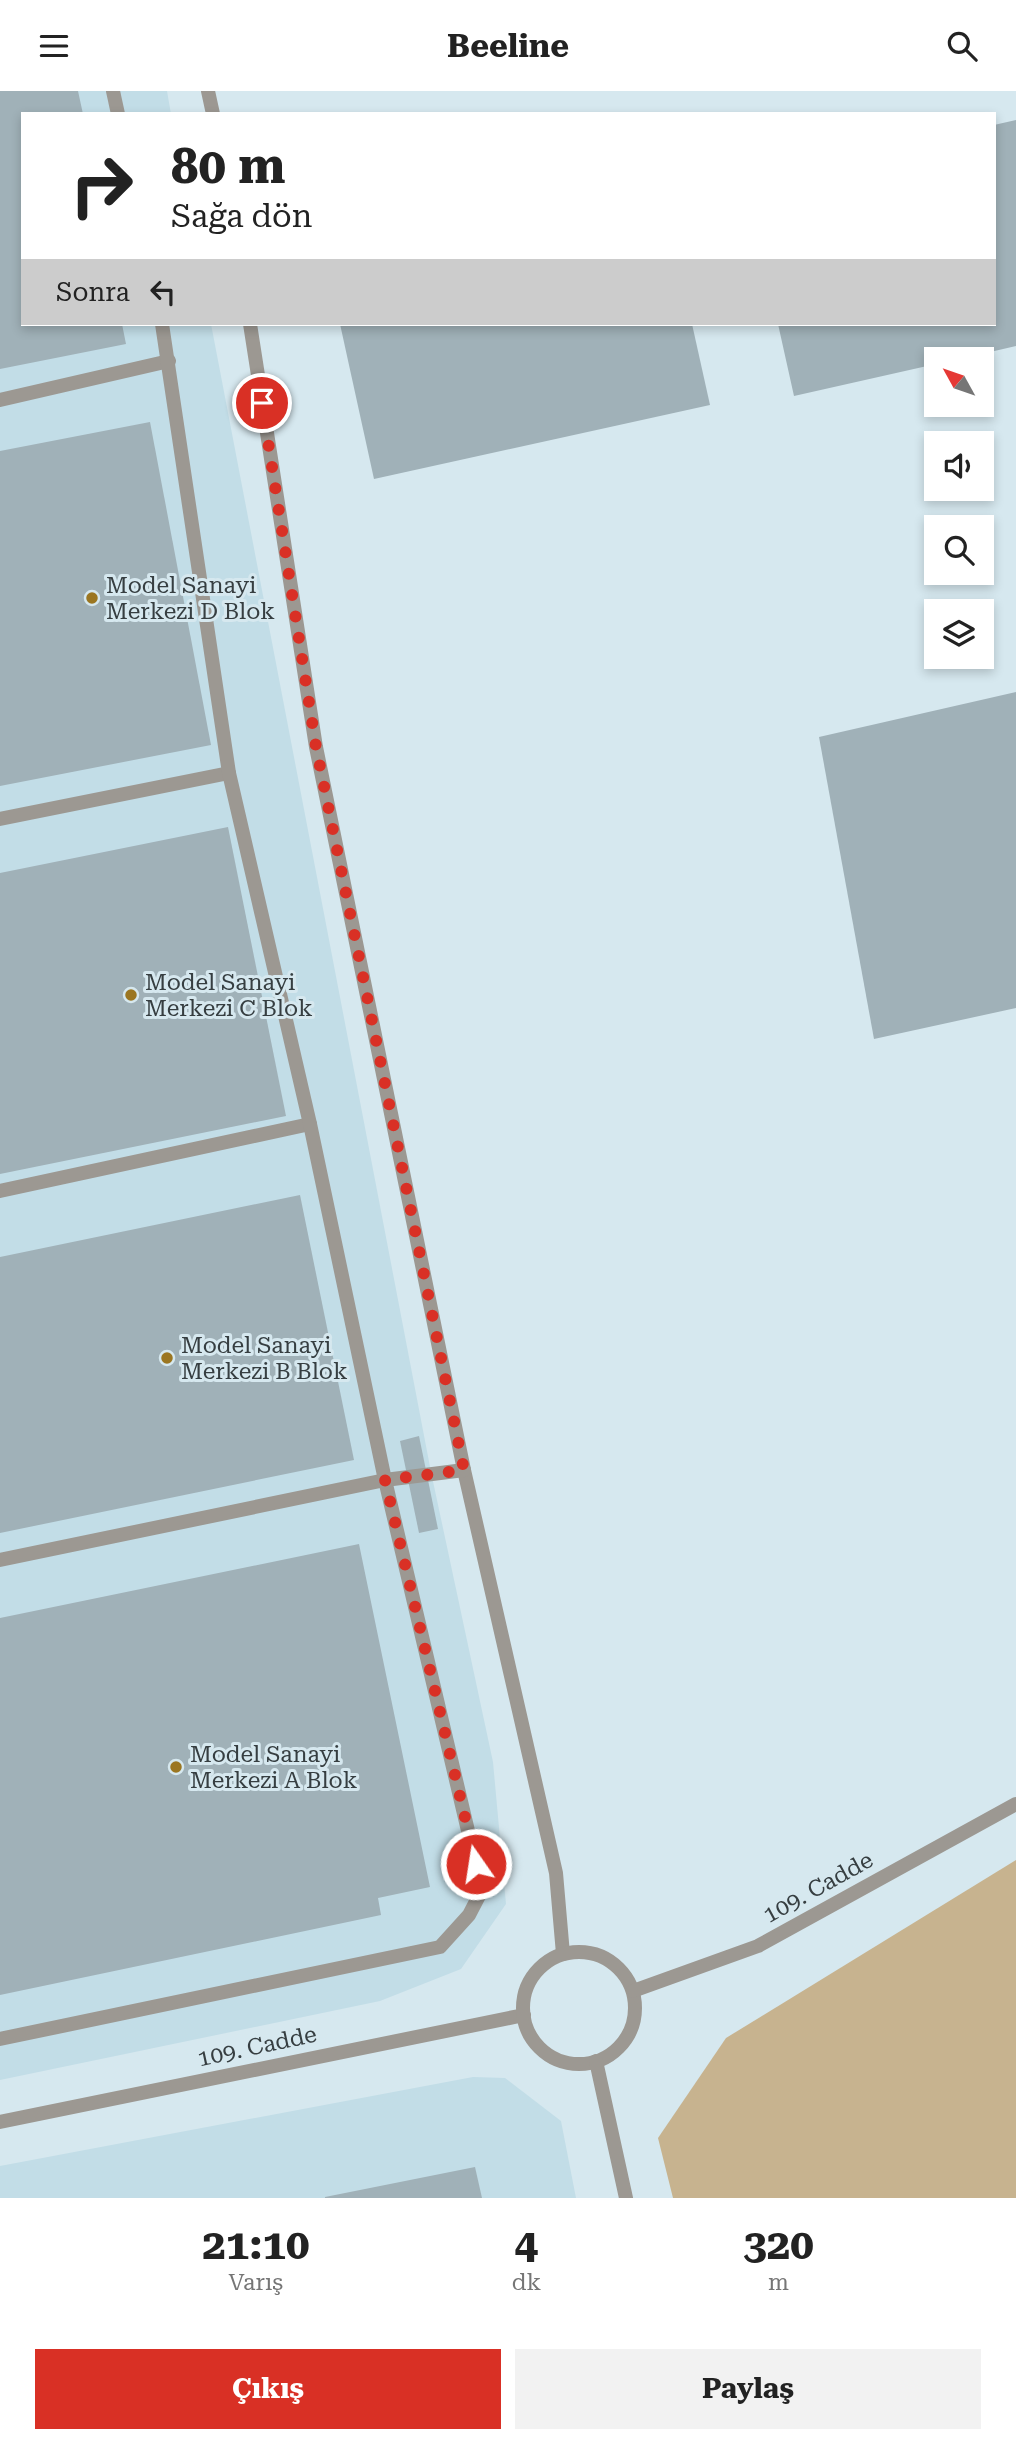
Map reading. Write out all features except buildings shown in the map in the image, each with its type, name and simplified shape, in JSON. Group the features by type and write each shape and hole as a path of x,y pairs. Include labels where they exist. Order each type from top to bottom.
{"street":[{"path":"113,91 118,112"},
{"path":"208,91 213,112"},
{"path":"0,2039 440,1947 469,1915 482,1890 385,1480 310,1124 229,773 162,326"},
{"path":"250,326 316,747 464,1470 556,1873 563,1954"},
{"path":"0,400 169,361"},
{"path":"0,819 229,773"},
{"path":"0,1191 310,1124"},
{"path":"0,1560 385,1480 464,1470"},
{"name":"109. Cadde","path":"633,1991 758,1946 1016,1804"},
{"path":"586,1952 608,1960 625,1976 633,1991 636,2008 630,2032 616,2050 596,2061 573,2064 551,2056 533,2040 524,2015 525,1995 534,1974 563,1954 586,1952"},
{"name":"109. Cadde","path":"0,2122 524,2015"},
{"path":"596,2061 626,2198"}],"shaded area":[{"path":"0,91 167,91 171,112 21,112 21,326 211,326 431,1472 493,1762 506,1904 461,1969 380,2001 0,2080"},
{"path":"1016,1860 1016,2198 673,2198 658,2138 726,2038"},
{"path":"473,2077 505,2078 561,2121 576,2198 0,2198 0,2166"}],"place":[{"name":"Model Sanayi Merkezi D Blok","path":"92,598"},
{"name":"Model Sanayi Merkezi C Blok","path":"131,995"},
{"name":"Model Sanayi Merkezi B Blok","path":"167,1358"},
{"name":"Model Sanayi Merkezi A Blok","path":"176,1767"}],"route":[{"path":"262,403 316,747 464,1470 431,1472 385,1480 476,1864"}]}
